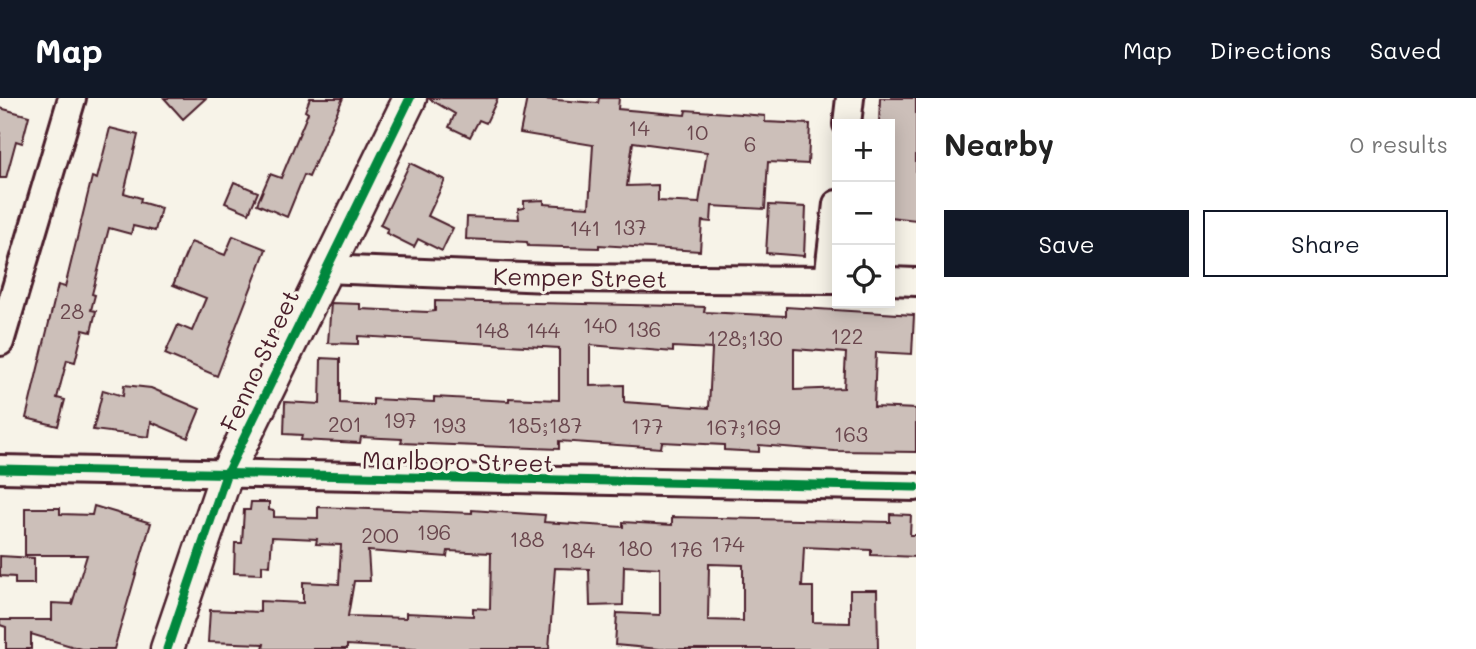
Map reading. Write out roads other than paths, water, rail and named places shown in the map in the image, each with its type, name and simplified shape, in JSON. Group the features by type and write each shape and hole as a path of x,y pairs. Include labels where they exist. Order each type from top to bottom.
{"street":[{"path":"0,342 72,98"},
{"name":"Fenno Street","path":"167,649 226,475 324,269 410,98"},
{"name":"Kemper Street","path":"324,269 548,278 832,280"},
{"path":"895,281 916,282"},
{"name":"Marlboro Street","path":"0,469 916,487"}]}
